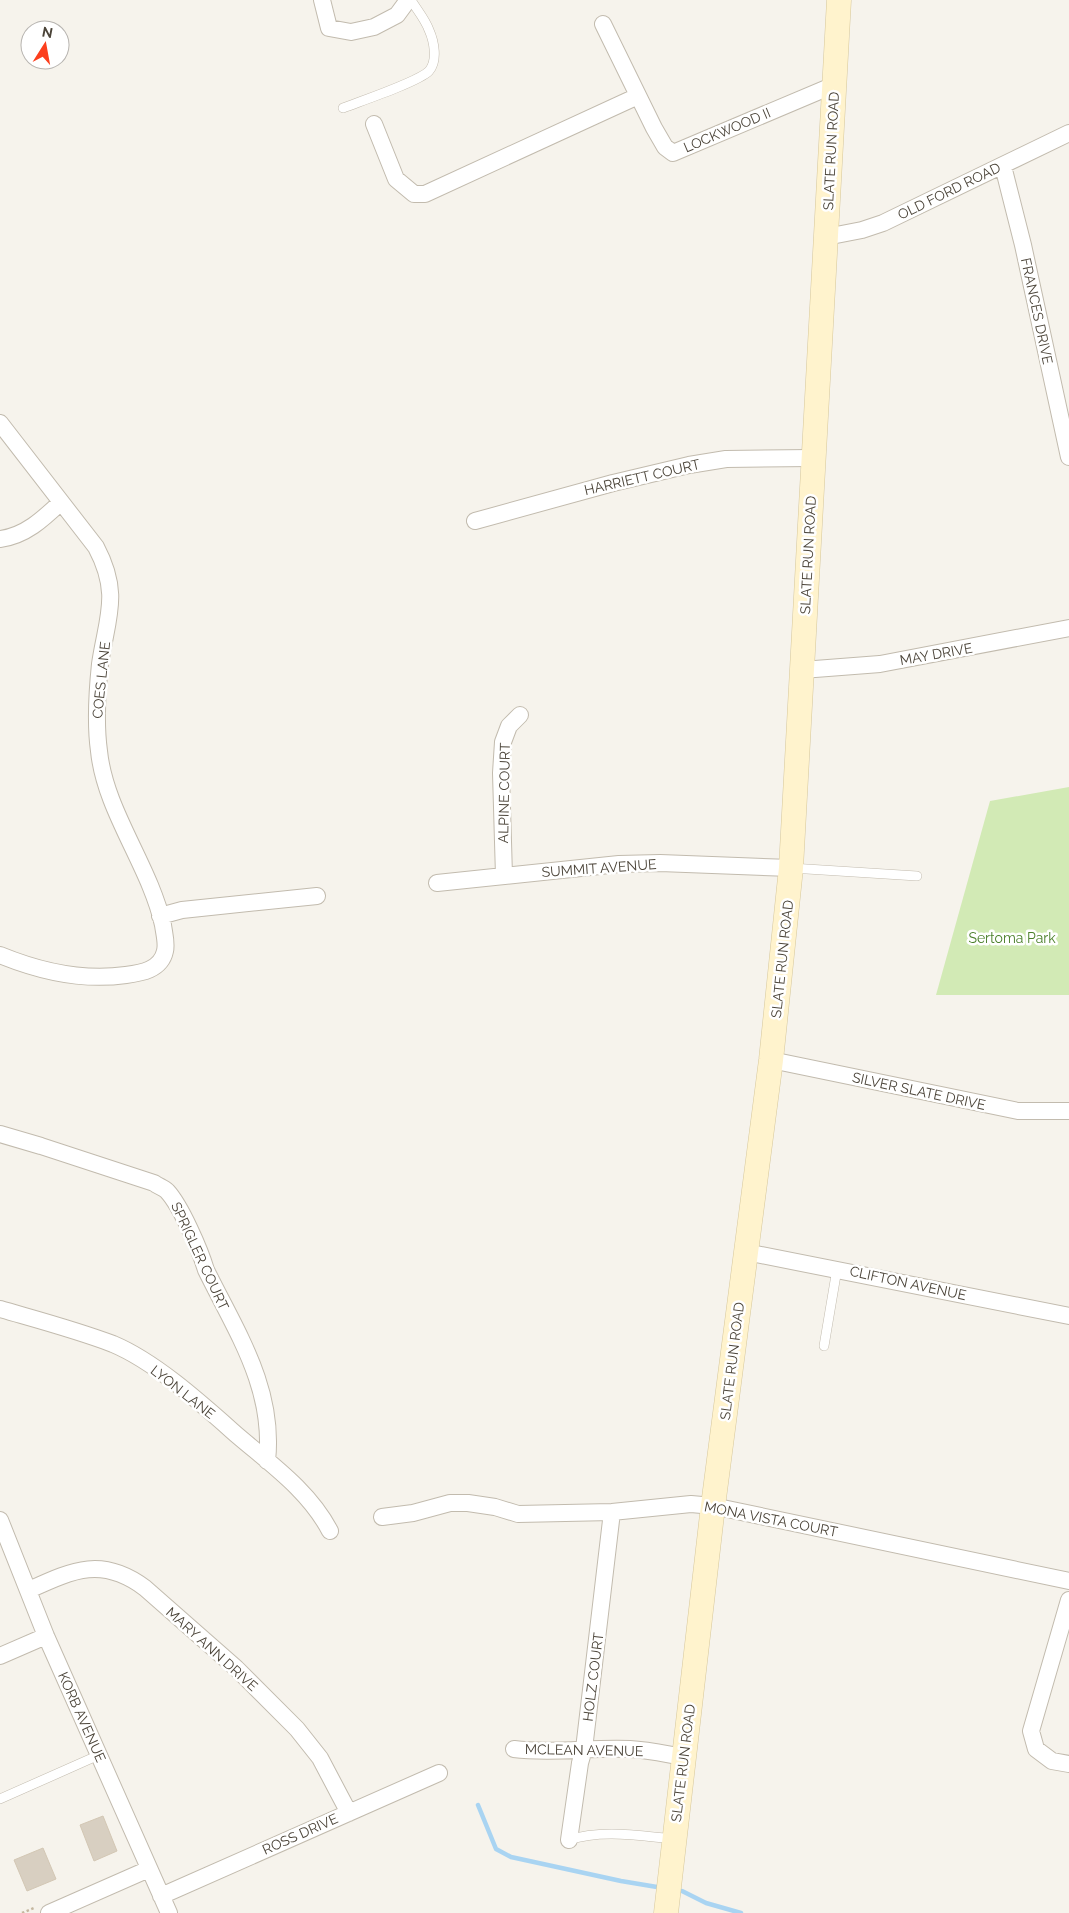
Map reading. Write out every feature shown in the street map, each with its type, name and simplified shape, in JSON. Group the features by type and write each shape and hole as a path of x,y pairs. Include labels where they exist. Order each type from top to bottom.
{"street":[{"path":"322,0 329,28 352,32 374,27 397,15 409,0"},
{"name":"SLATE RUN ROAD","path":"666,1913 713,1506 771,1060 791,868 812,458 839,0"},
{"name":"LOCKWOOD II","path":"603,24 665,147 673,152 834,84"},
{"path":"374,124 396,178 414,194 425,194 638,96"},
{"name":"OLD FORD ROAD","path":"826,237 862,230 883,223 1069,133"},
{"name":"FRANCES DRIVE","path":"1003,166 1023,245 1069,457"},
{"name":"COES LANE","path":"0,424 96,547 110,580 110,617 100,664 96,709 99,754 104,777 120,821 150,885 160,916 166,951 162,961 153,968 142,973 116,976 67,974 13,961 0,955"},
{"name":"HARRIETT COURT","path":"475,521 613,483 689,465 726,459 812,458"},
{"path":"0,539 17,535 39,523 61,502"},
{"name":"MAY DRIVE","path":"802,670 880,664 1069,628"},
{"name":"ALPINE COURT","path":"504,876 501,773 503,742 509,726 520,715"},
{"name":"SUMMIT AVENUE","path":"437,883 619,864 710,864 791,868"},
{"path":"160,916 182,910 318,896"},
{"name":"SILVER SLATE DRIVE","path":"771,1060 1018,1111 1069,1111"},
{"name":"SPRIGLER COURT","path":"0,1134 154,1183 166,1190 174,1200 201,1253 206,1270 257,1376 264,1398 267,1418 269,1441 267,1461"},
{"name":"CLIFTON AVENUE","path":"746,1252 1069,1316"},
{"name":"LYON LANE","path":"0,1309 78,1332 129,1352 189,1394 301,1490 324,1519 330,1531"},
{"name":"MONA VISTA COURT","path":"382,1517 414,1513 450,1502 495,1507 518,1514 612,1512 691,1504 713,1506 1069,1582"},
{"name":"HOLZ COURT","path":"569,1840 580,1763 584,1749 612,1512"},
{"name":"KORB AVENUE","path":"1,1523 46,1636 169,1913"},
{"name":"MARY ANN DRIVE","path":"29,1590 76,1571 90,1569 104,1569 132,1578 236,1668 297,1729 320,1758 349,1813"},
{"path":"1069,1600 1032,1731 1036,1749 1052,1761 1069,1764"},
{"path":"0,1656 46,1636"},
{"name":"MCLEAN AVENUE","path":"514,1749 541,1752 584,1749 630,1749 655,1751 684,1757"},
{"name":"ROSS DRIVE","path":"161,1896 439,1773"},
{"path":"49,1913 149,1869"}],"lane":[{"path":"344,108 416,79 429,70 434,59 434,44 429,30 409,0"},
{"path":"791,868 917,876"},
{"path":"824,1346 837,1269"},
{"path":"0,1799 99,1754"},
{"path":"569,1840 582,1836 618,1834 674,1839"}],"green space":[{"name":"Sertoma Park","path":"1069,787 1069,995 936,995 990,801"}],"building":[{"path":"103,1816 117,1851 94,1861 80,1825"},
{"path":"43,1848 56,1879 27,1891 14,1860"}],"waterway":[{"path":"478,1805 496,1849 511,1857 657,1887"},
{"path":"682,1891 706,1903 741,1913"}]}
